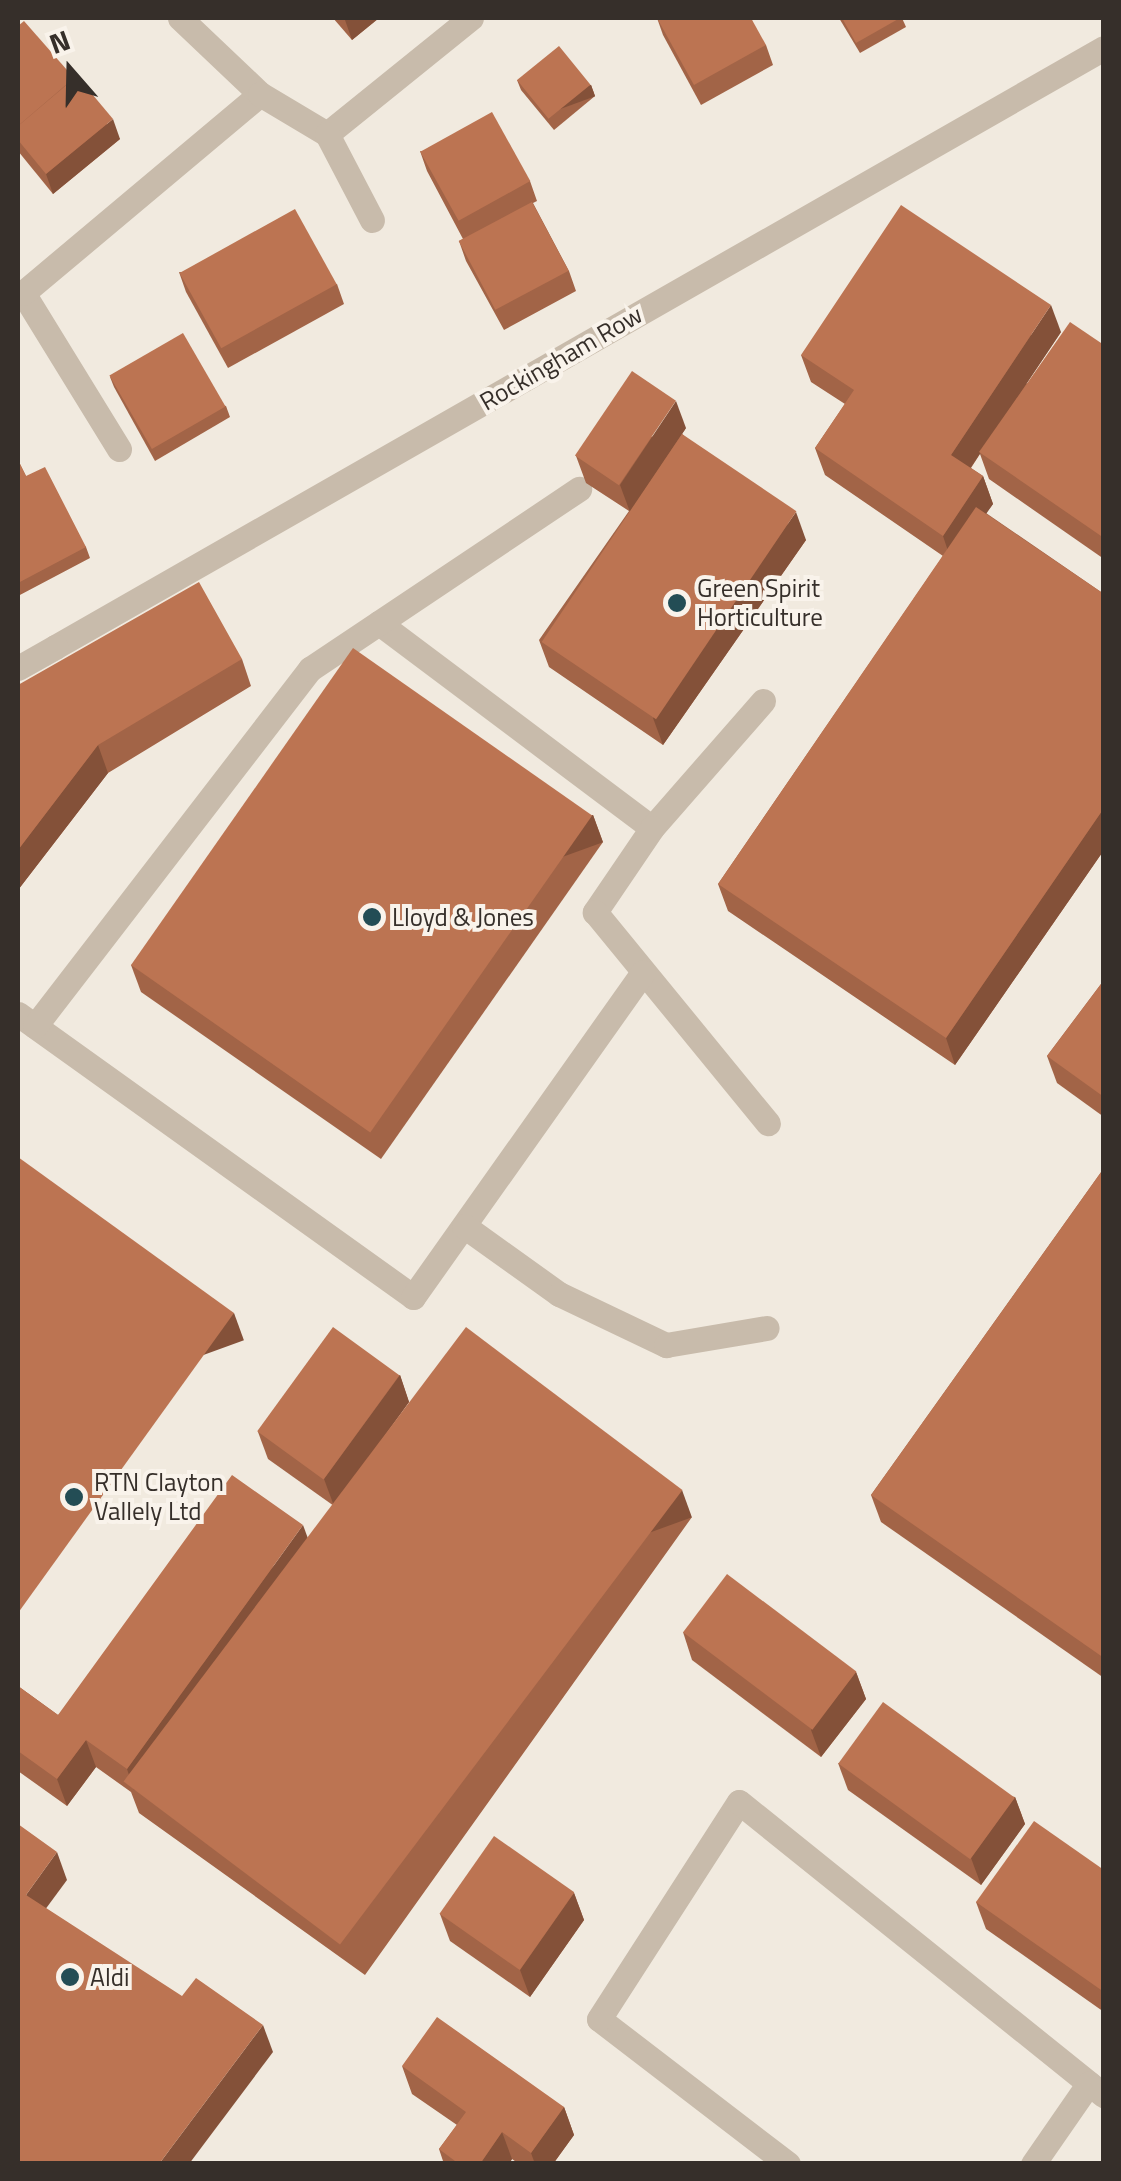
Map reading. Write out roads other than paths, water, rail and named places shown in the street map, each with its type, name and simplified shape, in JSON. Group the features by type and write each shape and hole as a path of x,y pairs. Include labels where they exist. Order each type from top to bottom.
{"street":[{"path":"180,18 260,94 327,134 372,220"},
{"path":"327,134 471,18"},
{"name":"Rockingham Row","path":"18,668 1104,48"},
{"path":"119,449 20,294 260,94"},
{"path":"579,489 310,669 26,1020 413,1297 643,972"},
{"path":"379,622 652,828"},
{"path":"763,702 652,828 595,912 768,1123"},
{"path":"464,1226 559,1294 666,1345 766,1328"},
{"path":"788,2164 599,2019 739,1802 1096,2089 1032,2164"}],"place":[{"name":"Green Spirit Horticulture","path":"677,603"},
{"name":"Lloyd & Jones","path":"372,917"},
{"name":"RTN Clayton Vallely Ltd","path":"74,1497"},
{"name":"Aldi","path":"70,1977"}]}
